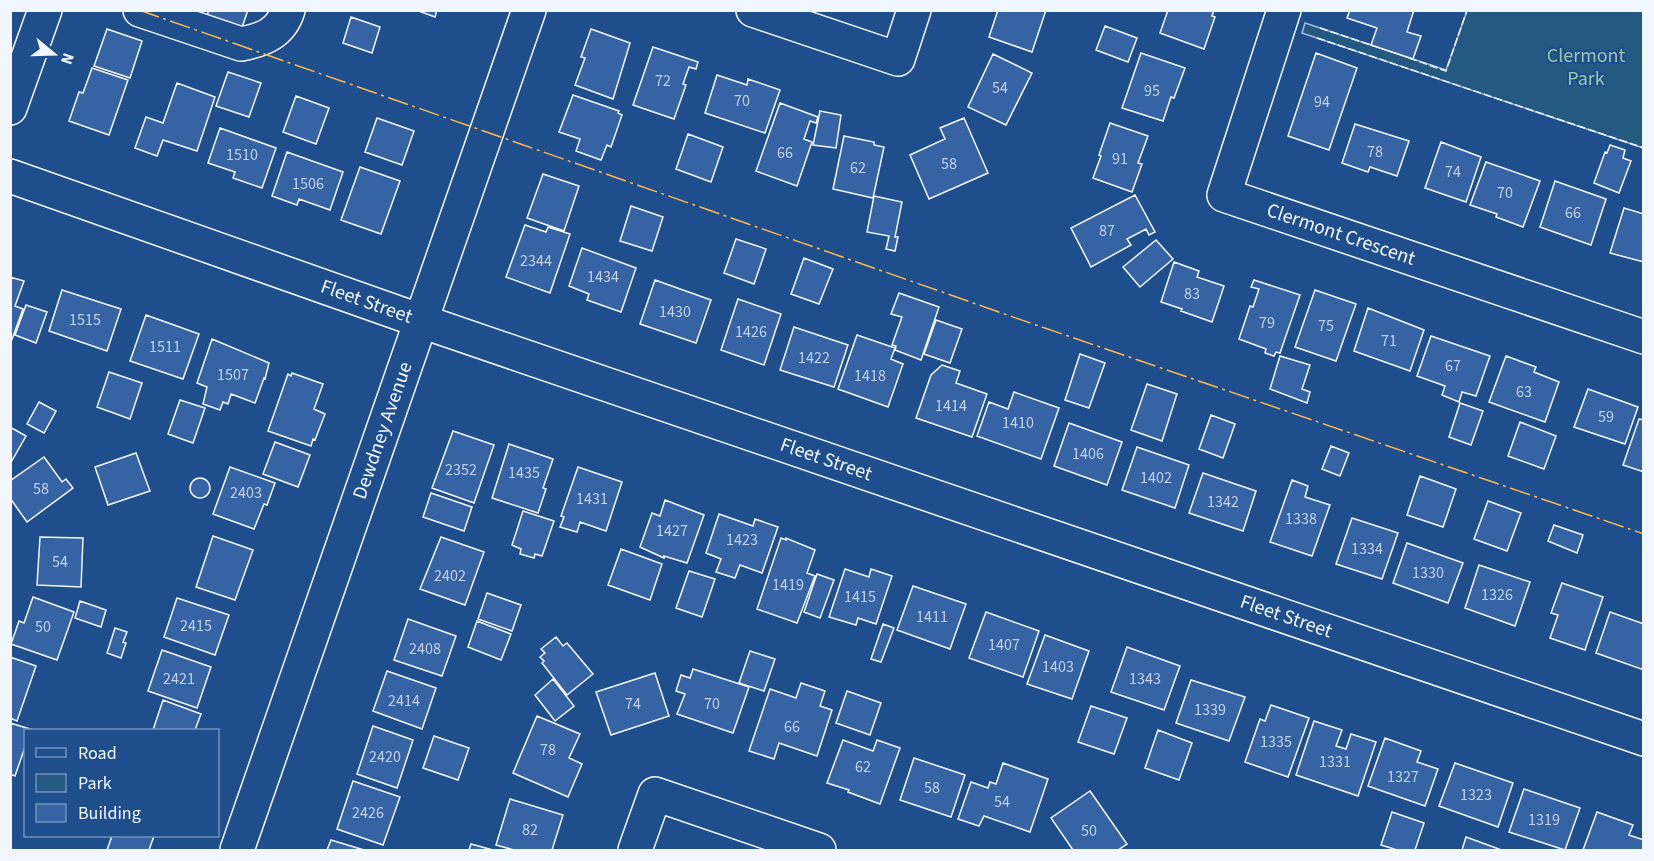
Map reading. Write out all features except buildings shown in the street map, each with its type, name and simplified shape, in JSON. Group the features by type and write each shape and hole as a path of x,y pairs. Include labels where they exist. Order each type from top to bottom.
{"street":[{"path":"10,108 45,10"},
{"path":"140,10 241,44 274,33 286,18 288,10"},
{"name":"Dewdney Avenue","path":"237,850 529,10"},
{"path":"753,10 898,59 914,10"},
{"name":"Clermont Crescent","path":"1284,10 1224,195 1644,336"},
{"name":"Fleet Street","path":"10,176 421,321 1644,739"},
{"path":"635,850 655,794 819,850"}],"green space":[{"name":"Clermont Park","path":"1467,11 1643,11 1643,148 1302,33 1305,23 1446,70"}],"fence":[{"path":"1409,58 1446,71 1467,10"},
{"path":"1320,28 1374,46"},
{"path":"1317,38 1644,148"}],"power":[{"path":"139,10 1036,325 1644,534"}]}
